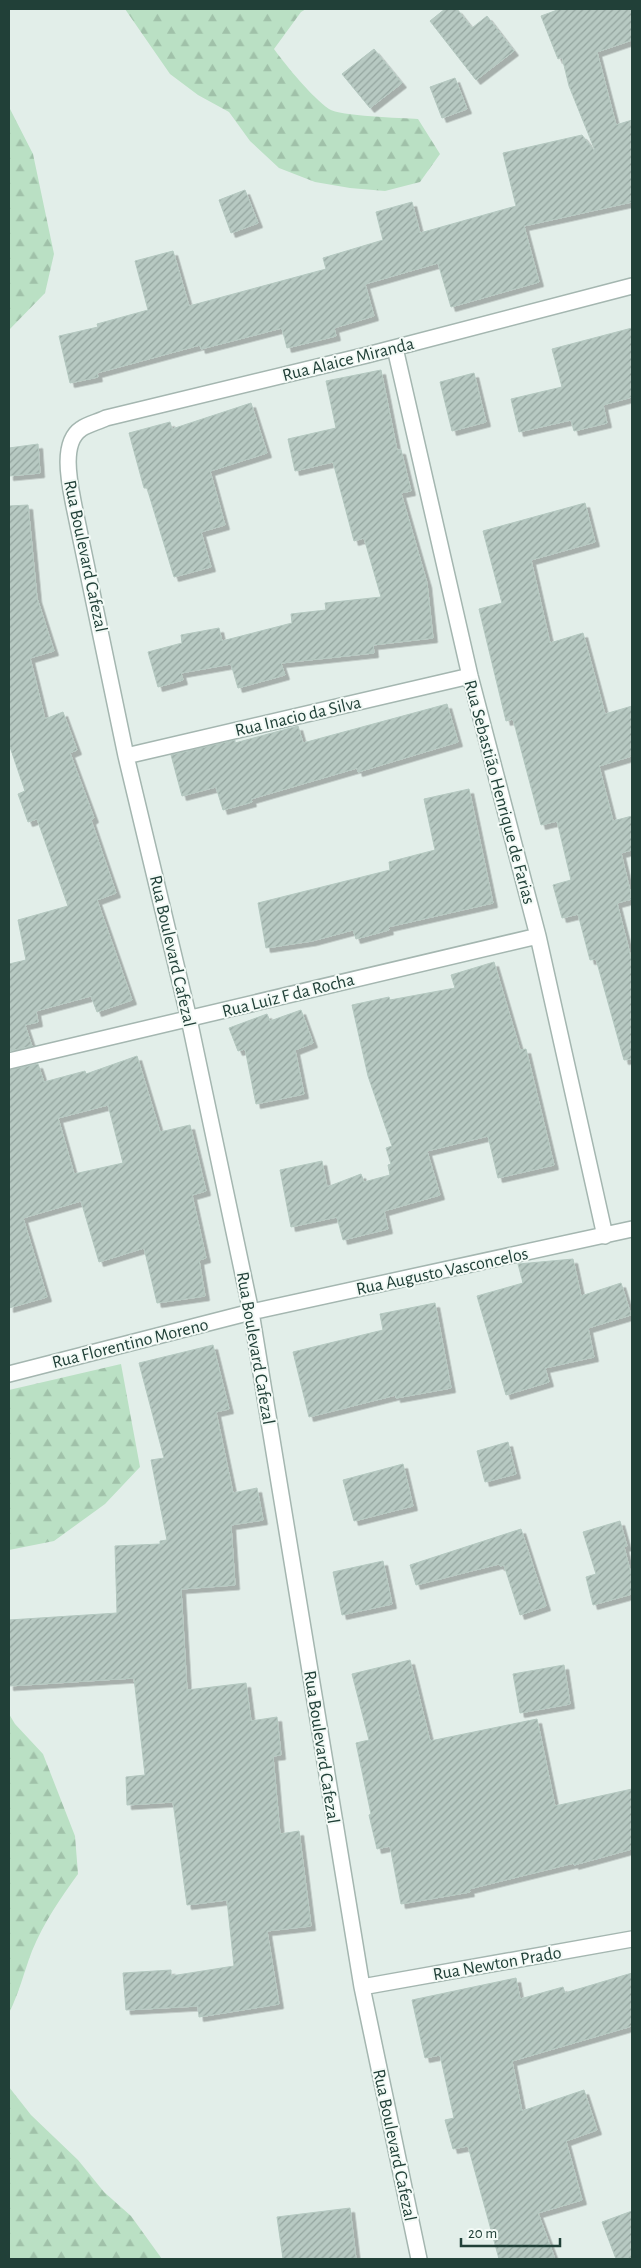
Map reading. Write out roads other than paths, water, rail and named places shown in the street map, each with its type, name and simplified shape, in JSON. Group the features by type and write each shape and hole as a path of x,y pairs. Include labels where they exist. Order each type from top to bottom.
{"street":[{"name":"Rua Alaice Miranda","path":"70,442 80,429 106,418 395,348 632,286"},
{"name":"Rua Sebastião Henrique de Farias","path":"395,348 470,676 538,936 605,1236"},
{"name":"Rua Boulevard Cafezal","path":"70,442 68,472 74,506 126,756 190,1019 251,1312 362,1987 419,2259"},
{"name":"Rua Inacio da Silva","path":"126,756 470,676"},
{"name":"Rua Luiz F da Rocha","path":"9,1061 538,936"},
{"name":"Rua Augusto Vasconcelos","path":"251,1312 632,1229"},
{"name":"Rua Florentino Moreno","path":"9,1374 251,1312"},
{"name":"Rua Newton Prado","path":"362,1987 632,1939"}]}
